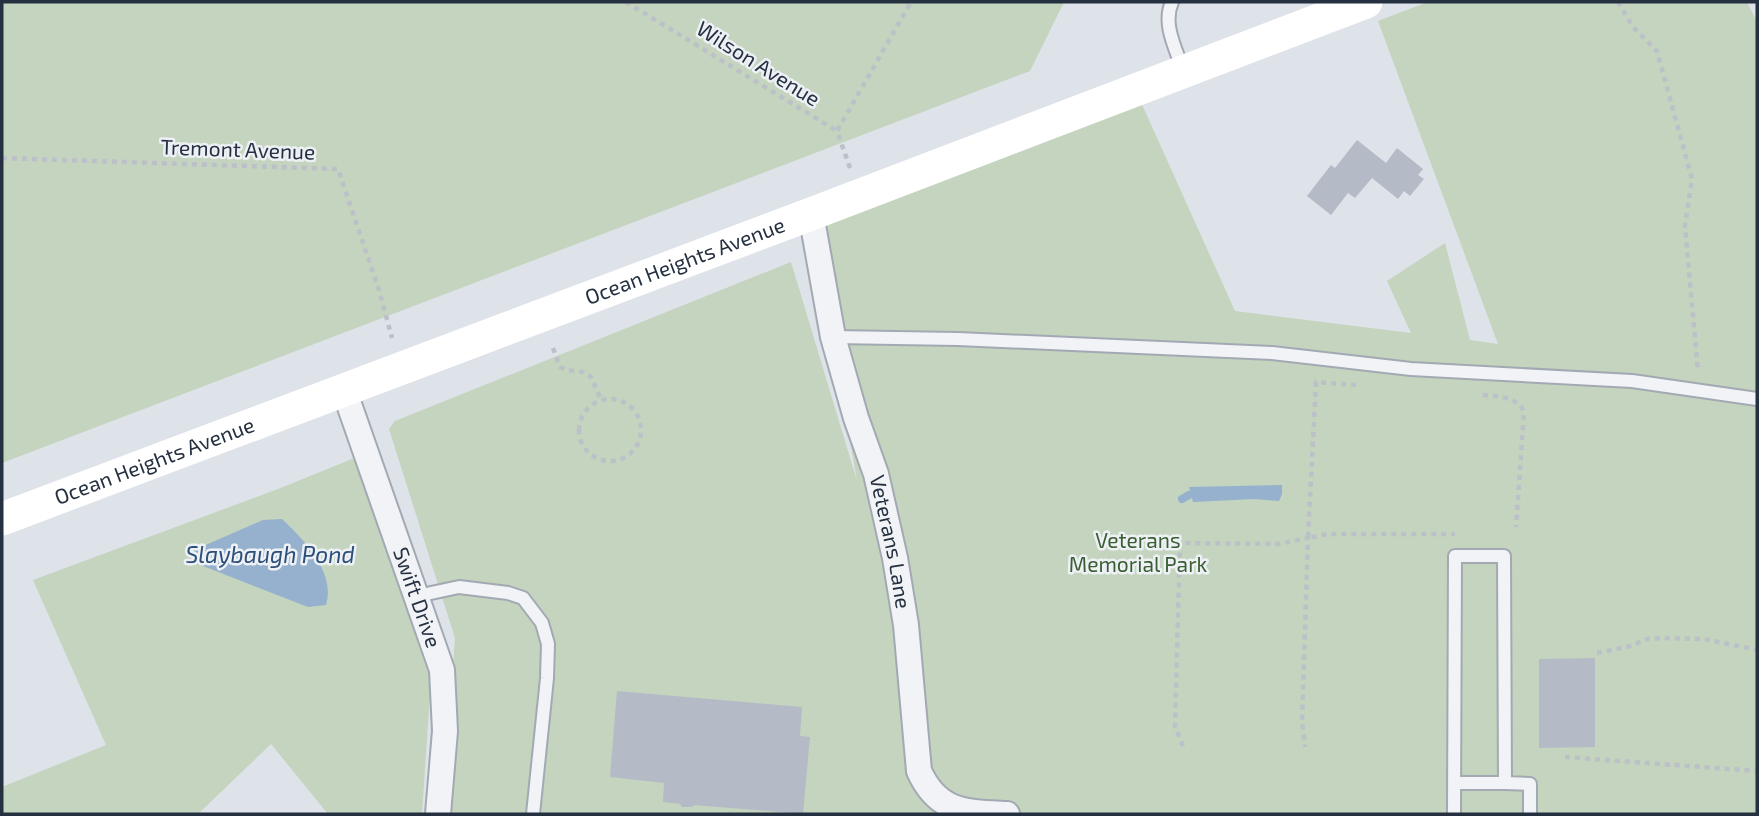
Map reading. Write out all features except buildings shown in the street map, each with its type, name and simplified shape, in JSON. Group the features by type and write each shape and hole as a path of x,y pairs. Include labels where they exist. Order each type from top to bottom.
{"main road":[{"name":"Ocean Heights Avenue","path":"2,519 1366,2"}],"street":[{"name":"Veterans Lane","path":"811,214 833,337 856,418 876,474 895,558 906,625 919,771 930,792 950,806 972,812 1007,814"},
{"name":"Swift Drive","path":"344,390 437,652 443,682 444,749 438,814"}],"lane":[{"path":"1172,2 1168,24 1183,70"},
{"path":"833,337 958,339 1272,353 1411,369 1632,381 1757,399"},
{"path":"1454,814 1455,556 1504,555 1505,783"},
{"path":"417,596 459,587 518,595 527,602 542,623 548,644 547,678 533,814"},
{"path":"1455,783 1530,784 1530,814"}],"path":[{"name":"Wilson Avenue","path":"626,2 837,131"},
{"path":"859,195 837,131 911,2"},
{"path":"1618,2 1633,27 1657,51 1692,179 1685,226 1700,390"},
{"name":"Tremont Avenue","path":"2,158 338,169 379,290 392,338"},
{"path":"553,348 561,367 583,372 591,377 601,400"},
{"path":"1305,747 1302,721 1316,383 1358,385"},
{"path":"1477,394 1515,400 1521,404 1524,412 1516,527"},
{"path":"601,400 622,401 630,406 640,423 638,444 622,458 612,461 591,455 579,438 581,418 586,410 601,400"},
{"path":"1166,543 1278,544 1327,534 1455,534"},
{"path":"1180,543 1175,727 1183,746"},
{"path":"1597,653 1655,639 1704,639 1757,650"},
{"path":"1565,757 1757,771"}],"green space":[{"path":"2,2 1064,2 1030,71 2,463"},
{"name":"Veterans Memorial Park","path":"1428,2 1747,2 1757,22 1757,814 442,814 455,638 389,429 395,421 791,262 857,481 811,214 1135,89 1235,311 1411,333 1387,281 1445,243 1470,340 1498,344 1378,21"},
{"path":"367,453 435,618 422,814 328,814 271,744 198,814 2,814 2,787 106,745 33,580"}],"water":[{"path":"1282,485 1279,501 1254,499 1193,502 1189,487"},
{"name":"Slaybaugh Pond","path":"282,519 308,547 322,569 328,593 326,605 308,607 198,564 192,559 192,551 263,520"}],"waterway":[{"path":"1182,499 1189,495"}]}
